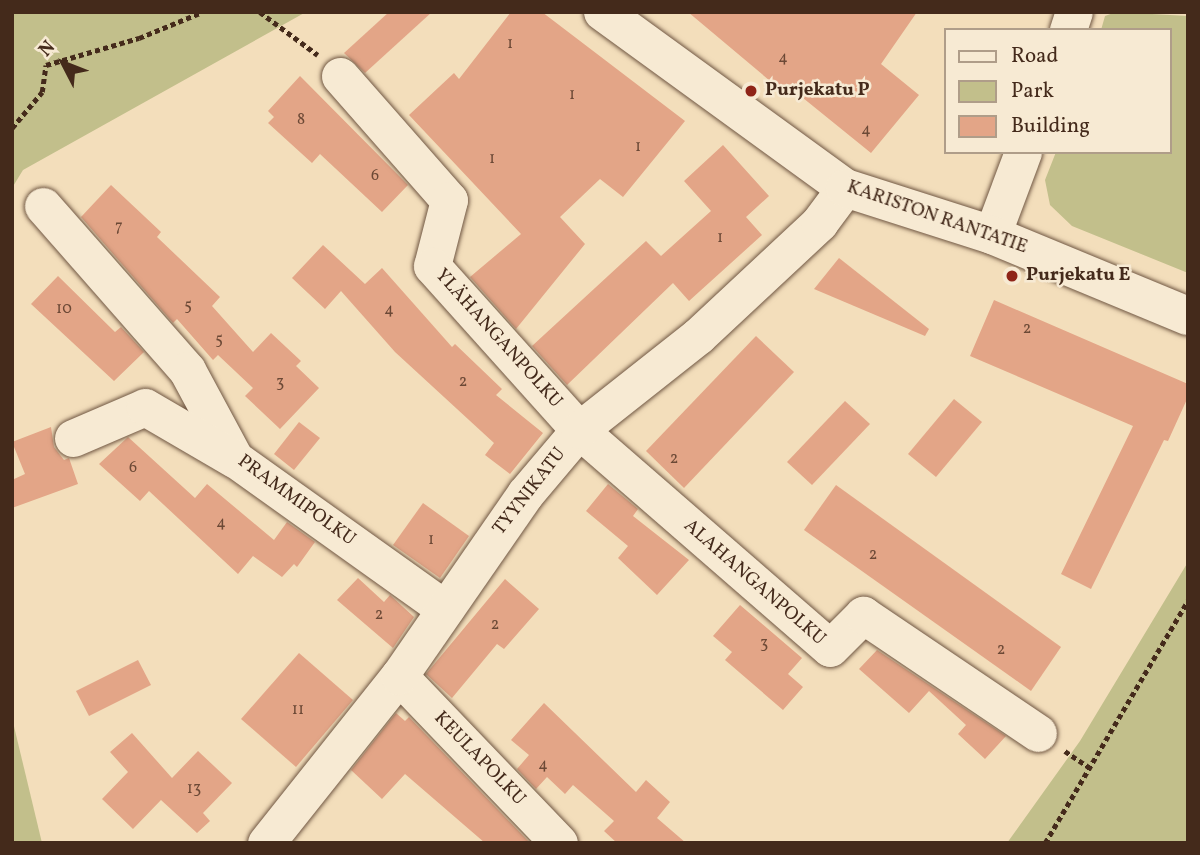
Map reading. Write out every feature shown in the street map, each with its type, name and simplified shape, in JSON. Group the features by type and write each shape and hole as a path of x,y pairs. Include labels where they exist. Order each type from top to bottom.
{"street":[{"name":"KARISTON RANTATIE","path":"603,12 845,188 992,235 1188,316"},
{"name":"YLÄHANGANPOLKU","path":"340,76 449,200 432,266 579,430"},
{"path":"992,235 1022,154"},
{"name":"TYYNIKATU","path":"266,843 399,676 525,494 579,430 698,336 818,223 845,188"},
{"name":"PRAMMIPOLKU","path":"43,206 187,370 235,459 445,609"},
{"path":"73,438 145,407 235,459"},
{"name":"ALAHANGANPOLKU","path":"579,430 830,648 863,615 1038,733"},
{"name":"KEULAPOLKU","path":"399,676 559,843"}],"path":[{"path":"12,128 42,92 46,65 139,38 202,12"},
{"path":"260,12 306,42 340,76"},
{"path":"1045,843 1188,600"}],"green space":[{"path":"12,12 306,12 23,170 12,188"},
{"path":"1116,12 1188,16 1188,273 1072,226 1050,205 1045,180 1055,154 1172,154 1172,28 1102,28 1105,16"},
{"path":"1188,562 1188,843 1007,843 1080,741"},
{"path":"12,718 42,843 12,843"}],"building":[{"path":"389,12 432,12 365,73 344,53"},
{"path":"511,12 542,12 685,121 623,197 600,179 560,217 585,244 516,329 470,277 521,234 409,115 454,73 459,79"},
{"path":"688,12 917,12 881,64 919,95 871,153 787,85 782,91"},
{"path":"300,76 408,185 382,212 320,154 312,163 268,123 274,117 268,111"},
{"path":"723,145 769,196 746,217 762,235 689,301 673,283 567,385 532,346 646,241 661,256 711,211 684,181"},
{"path":"111,185 161,232 157,237 220,297 212,306 253,352 271,333 301,361 296,366 319,388 280,429 245,396 253,388 218,355 213,360 177,319 173,323 81,217"},
{"path":"323,245 365,284 382,268 452,347 455,344 502,389 496,395 543,433 510,474 485,455 494,443 395,352 341,291 325,309 292,278"},
{"path":"839,258 929,329 925,336 814,289"},
{"path":"58,276 115,332 121,327 144,352 114,381 31,304"},
{"path":"994,300 1188,384 1188,397 1168,441 1164,440 1091,589 1061,574 1133,426 970,356"},
{"path":"756,336 794,372 684,488 646,451"},
{"path":"954,399 982,422 936,477 908,454"},
{"path":"845,401 870,424 812,485 787,462"},
{"path":"299,422 320,438 294,470 274,454"},
{"path":"51,427 54,447 64,460 69,458 78,484 12,508 12,480 25,474 12,442"},
{"path":"128,437 195,498 207,484 274,540 287,522 315,542 297,567 294,564 282,577 253,556 238,574 149,491 140,501 99,464"},
{"path":"608,484 638,509 633,516 689,560 657,595 618,558 628,546 586,511"},
{"path":"836,485 1061,647 1031,691 804,530"},
{"path":"423,503 469,536 440,578 393,545"},
{"path":"358,578 384,602 390,595 414,617 393,648 337,600"},
{"path":"505,579 539,609 504,649 497,644 452,698 426,674"},
{"path":"740,605 802,658 788,674 803,687 783,710 725,660 732,652 713,636"},
{"path":"877,650 1006,736 985,759 958,734 966,725 929,691 909,713 859,669"},
{"path":"299,653 353,700 296,767 241,719"},
{"path":"138,660 151,685 89,716 76,691"},
{"path":"544,703 636,792 646,780 670,802 657,818 686,843 617,843 604,831 614,821 573,785 565,794 547,777 536,789 517,769 529,755 511,740"},
{"path":"396,713 405,721 409,717 530,843 485,843 405,774 382,799 351,770"},
{"path":"132,733 172,778 198,751 232,783 203,813 210,821 197,833 161,800 133,829 102,799 128,772 110,752"}],"place":[{"name":"Purjekatu P","path":"751,91"},
{"name":"Purjekatu E","path":"1012,276"}]}
